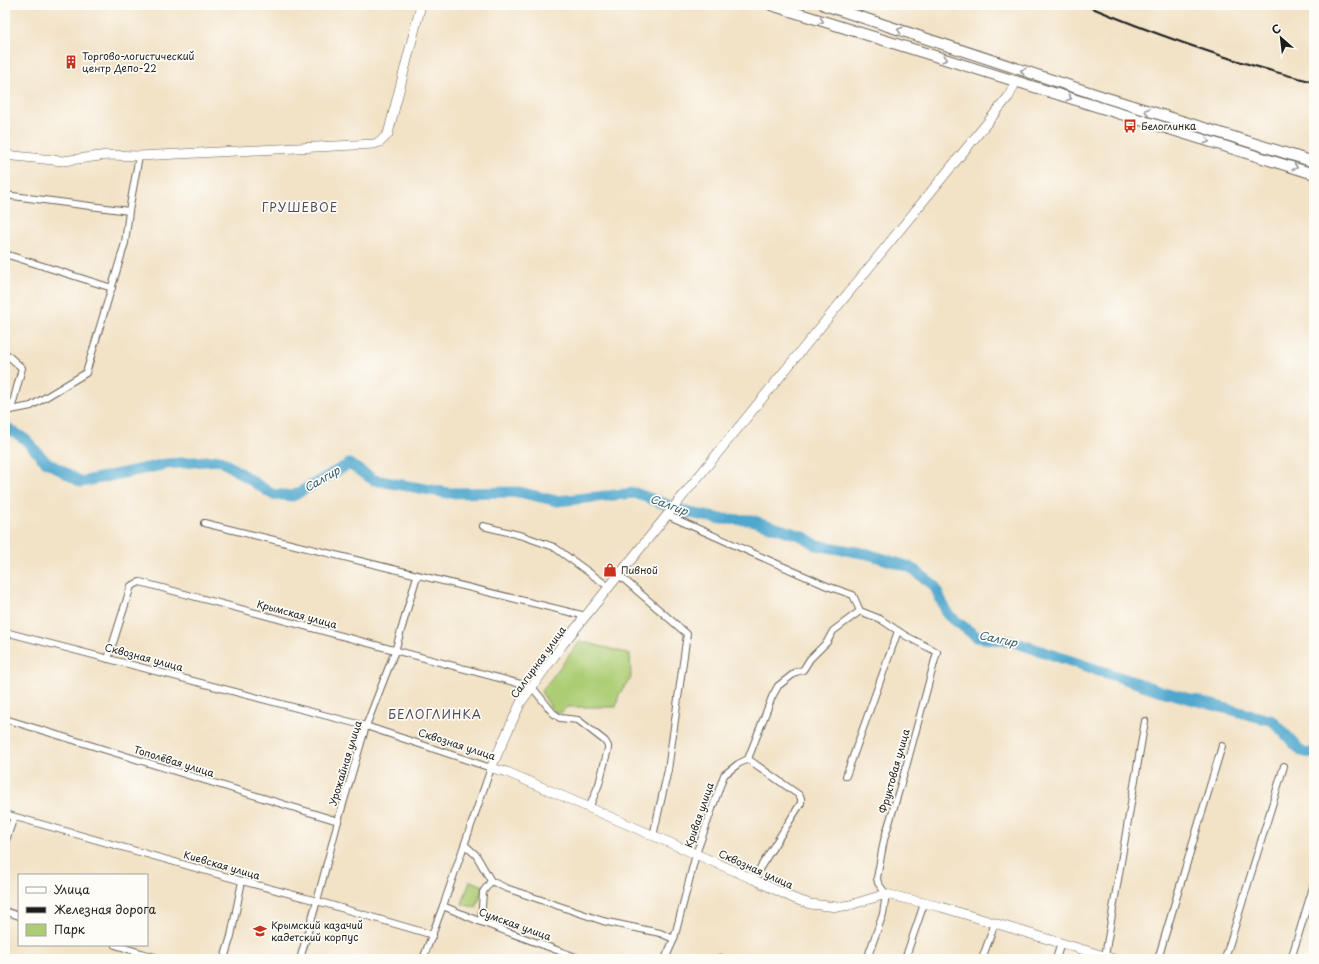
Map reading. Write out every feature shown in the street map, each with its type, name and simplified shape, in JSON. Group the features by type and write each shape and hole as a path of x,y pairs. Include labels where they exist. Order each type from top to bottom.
{"main road":[{"path":"5,155 63,161 107,155 139,156 367,146 380,142 388,134 421,5"},
{"path":"771,5 1314,174"},
{"path":"824,5 1107,98 1314,162"},
{"name":"Салгирная улица","path":"491,768 521,702 563,644 667,514 1009,96 1016,81"},
{"name":"Сквозная улица","path":"491,768 507,772 753,879 795,899 823,906 837,907 850,905 886,894"},
{"path":"886,894 941,907 1114,959"}],"street":[{"path":"5,353 22,368 11,410 31,406 86,373 125,243 139,156"},
{"path":"5,195 129,211"},
{"path":"5,254 112,288"},
{"path":"667,514 827,586 853,595 860,611 880,619 898,630 846,776"},
{"path":"204,523 586,616"},
{"path":"483,526 523,536 554,547 609,587"},
{"path":"619,575 687,634 668,770 653,836"},
{"name":"Урожайная улица","path":"300,959 366,726 395,651 417,576"},
{"name":"Крымская улица","path":"108,659 131,586 140,582 532,687"},
{"path":"753,879 801,803 801,798 799,795 748,759 772,697 778,686 796,672 803,670 810,659 827,642 833,631 860,611"},
{"name":"Фруктовая улица","path":"886,894 878,883 877,878 884,840 906,767 937,652 906,636 898,630"},
{"name":"Сквозная улица","path":"5,632 366,726 491,768"},
{"path":"532,687 553,713 560,718 578,720 605,741 608,746 599,784 589,808"},
{"name":"Тополёвая улица","path":"5,719 338,821"},
{"path":"1105,956 1145,721"},
{"path":"1158,959 1222,746"},
{"name":"Кривая улица","path":"665,959 674,939 696,854 724,775 738,764 748,759"},
{"path":"1226,959 1284,766"},
{"name":"Салгирная улица","path":"423,959 433,935 491,768"},
{"name":"Киевская улица","path":"5,814 433,935"},
{"path":"5,843 14,817"},
{"path":"465,845 476,855 491,881 506,888 603,921 660,933 674,939"},
{"path":"224,959 231,936 242,881"},
{"path":"481,922 483,892 491,881"},
{"path":"1291,959 1314,884"},
{"path":"868,959 883,914 886,894"},
{"path":"905,959 924,904"},
{"name":"Сумская улица","path":"443,906 481,922 581,959"},
{"path":"5,912 18,916"},
{"path":"982,959 995,923"},
{"path":"1056,959 1061,943"},
{"path":"118,946 161,959"}],"green space":[{"path":"580,641 630,654 631,678 619,694 616,707 567,707 561,713 554,712 541,692"},
{"path":"470,881 484,886 476,908 462,904"}],"waterway":[{"name":"Салгир","path":"5,426 26,440 45,461 81,482 166,464 220,460 272,494 293,496 349,464 374,480 448,493 519,492 557,501 635,493 690,513 721,519 751,520 802,536 816,545 868,554 910,567 934,585 948,615 977,637 1014,642 1161,691 1273,721 1301,751 1314,754"}],"railway":[{"path":"1085,5 1198,48 1285,75 1314,82"}],"place":[{"name":"Торгово-логистический центр Депо-22","path":"71,62"},
{"name":"Белоглинка","path":"1130,126"},
{"name":"Пивной","path":"610,570"},
{"name":"Крымский казачий кадетский корпус","path":"260,931"}],"district":[{"name":"ГРУШЕВОЕ","path":"300,208"},
{"name":"БЕЛОГЛИНКА","path":"435,715"}]}
